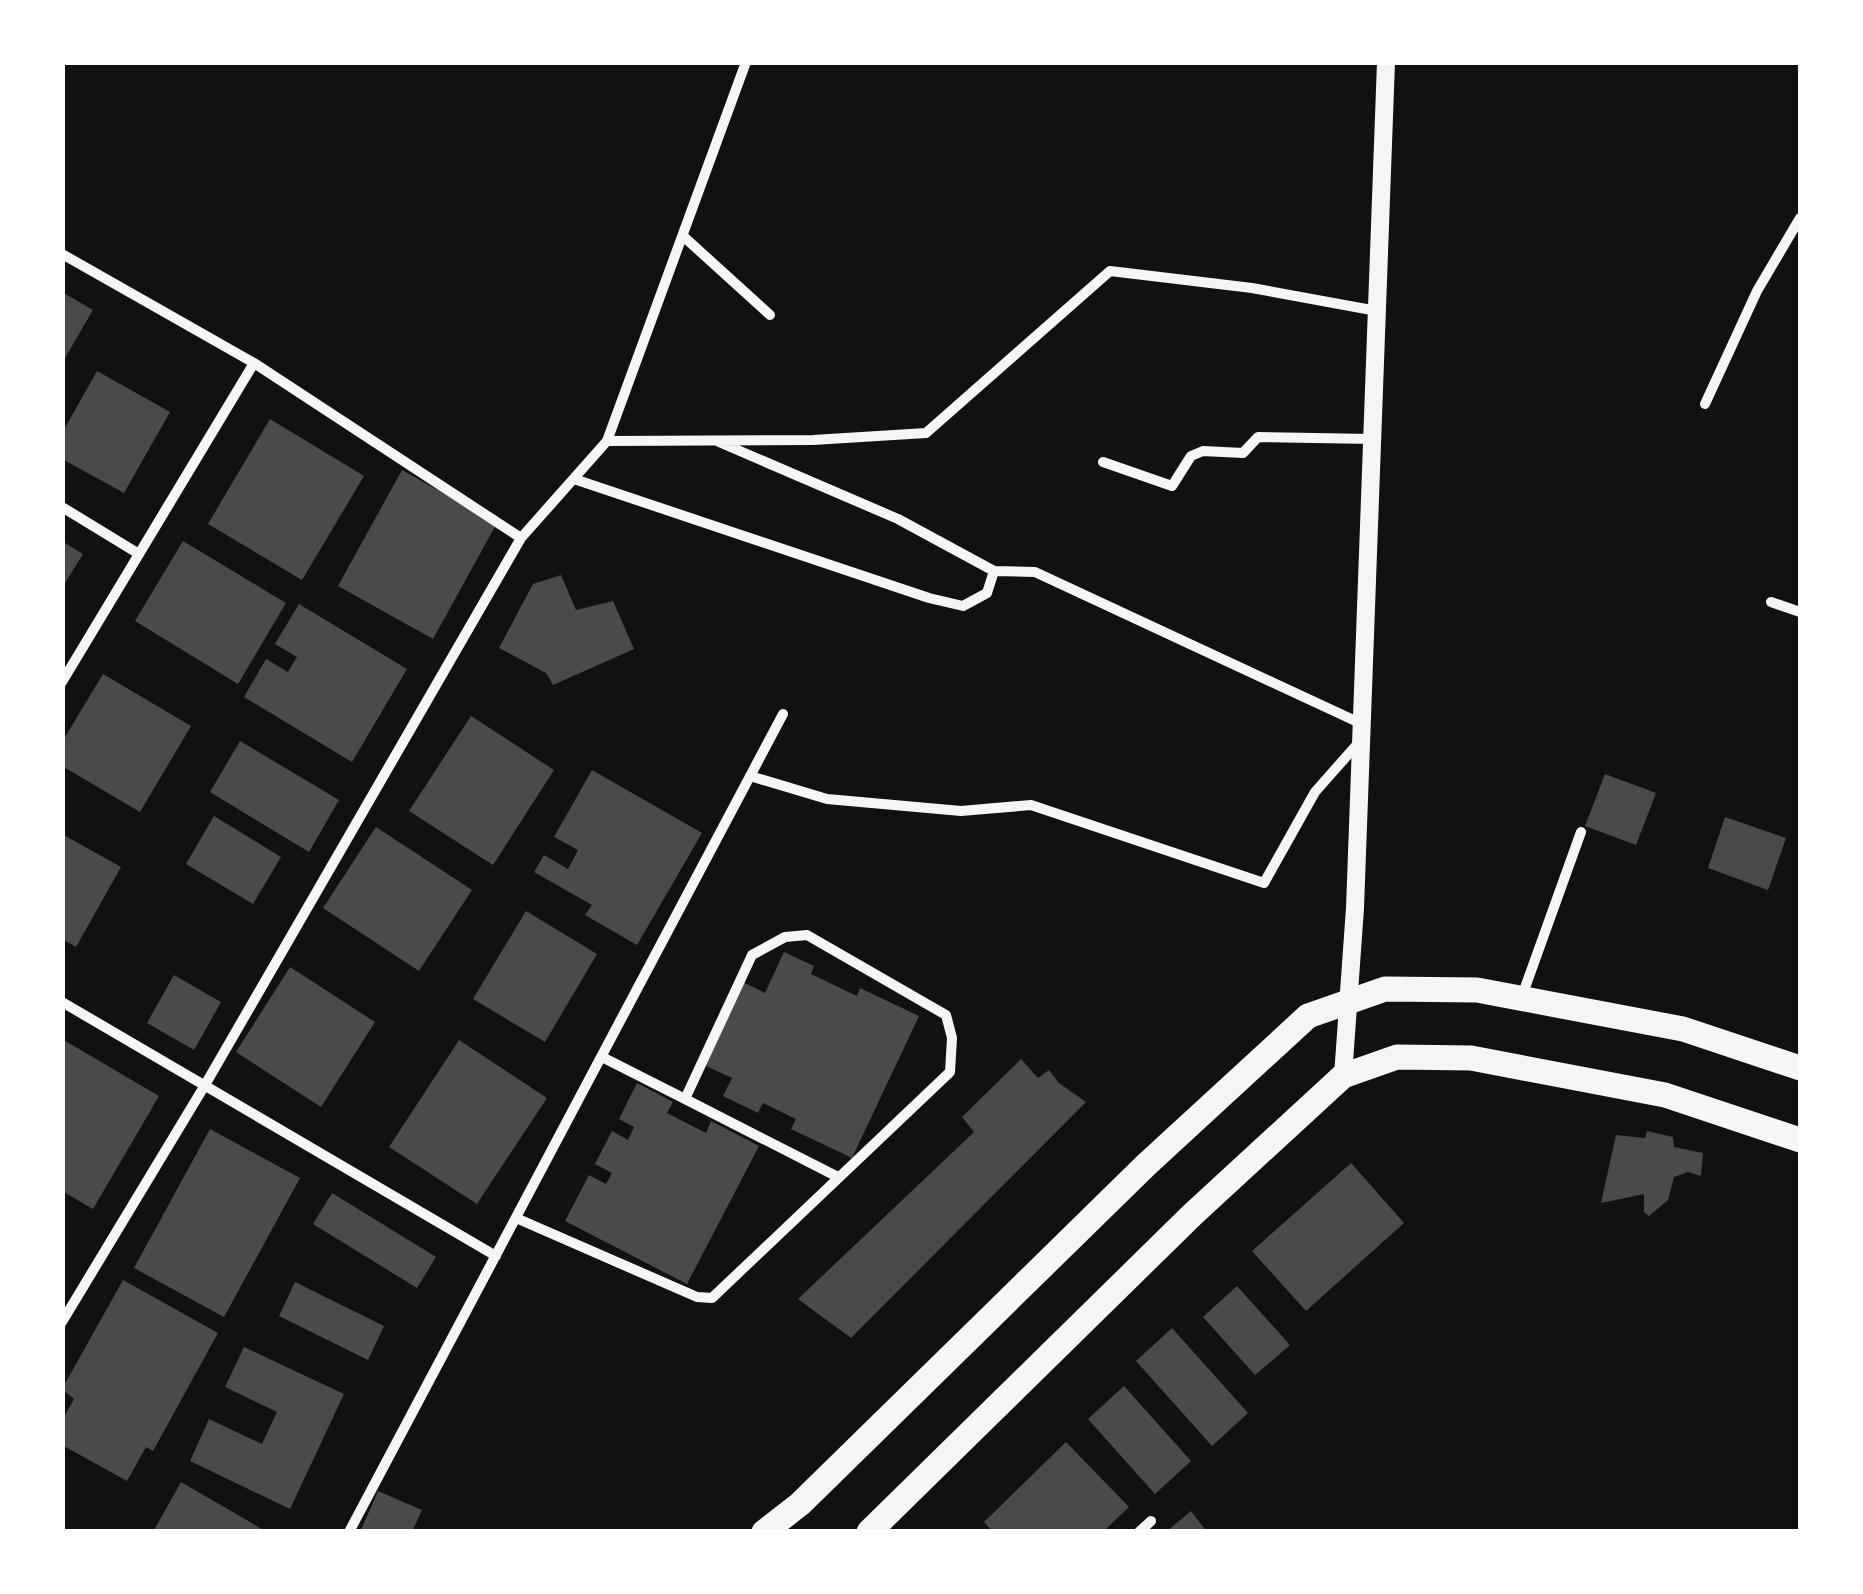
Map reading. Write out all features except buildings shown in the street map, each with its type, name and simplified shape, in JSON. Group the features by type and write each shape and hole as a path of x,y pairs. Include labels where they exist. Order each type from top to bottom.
{"main road":[{"path":"764,1532 800,1504 1146,1165 1308,1016 1385,988 1476,990 1683,1028 1800,1068"},
{"path":"878,1528 1192,1215 1343,1076 1396,1057 1471,1058 1665,1095 1800,1140"}],"street":[{"path":"62,1322 206,1086 521,538 607,441 746,62"},
{"path":"1343,1076 1345,1003 1356,908 1386,62"},
{"path":"1705,404 1757,291 1800,218"},
{"path":"682,236 770,315"},
{"path":"62,254 254,363 521,538"},
{"path":"607,441 926,433 1110,271 1252,288 1377,311"},
{"path":"62,682 254,363"},
{"path":"1103,462 1172,486 1180,479 1191,456 1213,448 1243,452 1258,436 1373,439"},
{"path":"714,440 898,519 994,571 1035,572 1362,731"},
{"path":"574,478 963,606 987,593 994,571"},
{"path":"62,507 140,554"},
{"path":"1771,602 1800,612"},
{"path":"349,1532 784,714"},
{"path":"750,776 827,799 961,811 1031,805 1264,883 1315,792 1362,731"},
{"path":"1522,997 1581,832"},
{"path":"516,1218 696,1296 712,1298 950,1072 952,1038 946,1015 806,934 785,937 752,955 685,1099"},
{"path":"62,1002 496,1256"},
{"path":"602,1056 838,1177"},
{"path":"1139,1532 1151,1521"}]}
